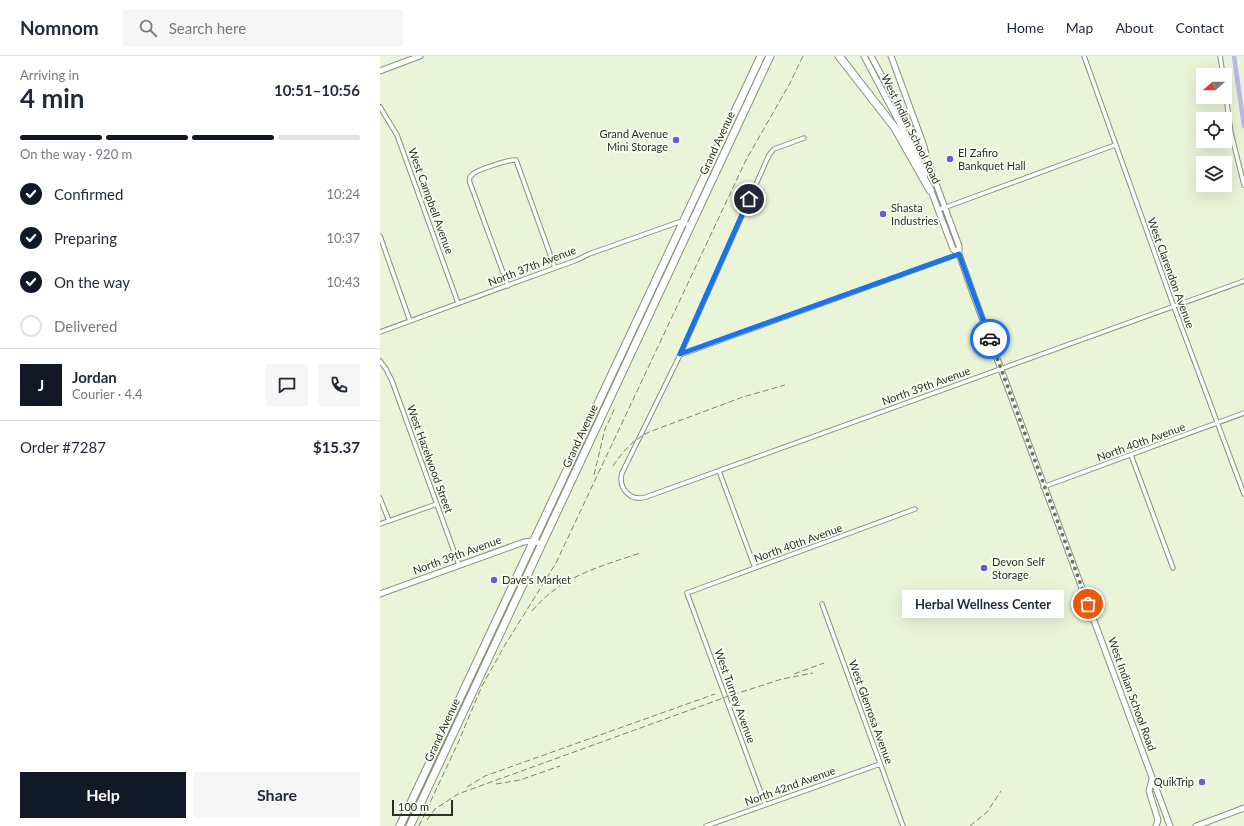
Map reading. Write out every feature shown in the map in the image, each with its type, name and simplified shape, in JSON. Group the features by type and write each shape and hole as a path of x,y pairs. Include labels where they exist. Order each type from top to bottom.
{"highway":[{"path":"750,78 756,56"},
{"name":"Grand Avenue","path":"400,826 761,56"},
{"name":"Grand Avenue","path":"410,826 770,56"},
{"path":"839,56 895,128 930,190"},
{"path":"738,103 744,112"},
{"path":"610,378 617,382"}],"main road":[{"path":"380,71 420,56"},
{"name":"West Indian School Road","path":"864,56 918,159 952,249 959,254"},
{"name":"West Indian School Road","path":"871,56 927,159 959,246 959,254 1000,369 1170,826"},
{"path":"891,56 924,146 927,159"},
{"path":"533,541 542,544"},
{"name":"North 39th Avenue","path":"380,594 524,542 533,541"},
{"path":"1152,779 1149,791 1158,820 1156,826"},
{"path":"1196,826 1244,808"}],"street":[{"name":"West Clarendon Avenue","path":"1084,56 1174,307 1244,494"},
{"path":"1220,56 1222,68"},
{"path":"1227,104 1231,133 1244,184"},
{"name":"West Campbell Avenue","path":"380,107 397,135 458,303"},
{"path":"680,354 769,155 774,149 804,138"},
{"path":"938,210 1115,145"},
{"path":"508,286 470,183 470,177 473,173 511,160 516,160 555,268"},
{"name":"North 37th Avenue","path":"380,332 508,286 589,254 678,222 683,222"},
{"path":"683,222 691,225"},
{"path":"380,236 410,321"},
{"path":"680,354 959,254"},
{"name":"North 39th Avenue","path":"680,354 621,477 623,488 631,497 638,499 719,471 1244,281"},
{"name":"West Hazelwood Street","path":"380,361 392,381 458,565"},
{"name":"North 40th Avenue","path":"1043,486 1244,413"},
{"path":"1131,455 1173,568"},
{"path":"719,471 755,568"},
{"path":"380,498 389,521"},
{"path":"380,524 437,504"},
{"name":"North 40th Avenue","path":"687,594 915,510"},
{"name":"West Turney Avenue","path":"687,594 765,804"},
{"name":"West Glenrosa Avenue","path":"822,604 903,826"},
{"name":"North 42nd Avenue","path":"706,826 880,764"}],"waterway":[{"path":"1234,56 1244,126"}],"railway":[{"path":"419,826 458,743 482,686 505,645 556,563 746,160 790,83 803,56"},
{"path":"613,466 629,446 649,432 743,397 785,385"},
{"path":"594,475 605,429 615,408"},
{"path":"532,611 543,599 568,581 595,568 640,553"},
{"path":"794,674 824,663"},
{"path":"427,820 435,809 458,794 726,697 782,679 813,673"},
{"path":"467,787 485,776 715,694"},
{"path":"496,784 520,780 560,766"},
{"path":"970,826 987,812 1001,791"}],"way so far":[{"path":"990,339 1043,486 1088,604"}],"place":[{"name":"Grand Avenue Mini Storage","path":"676,140"},
{"name":"El Zafiro Bankquet Hall","path":"950,159"},
{"name":"Shasta Industries","path":"883,214"},
{"name":"Devon Self Storage","path":"984,568"},
{"name":"Dave's Market","path":"494,580"},
{"name":"Herbal Wellness Center","path":"1088,604"},
{"name":"QuikTrip","path":"1202,782"}],"route":[{"path":"749,199 680,354 959,254 990,339"}]}
